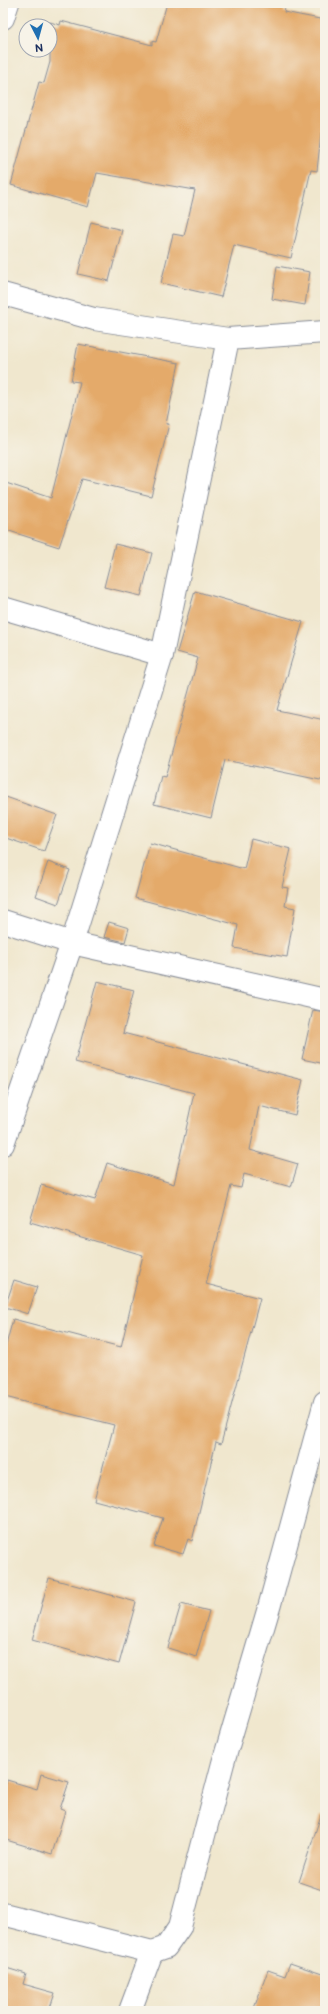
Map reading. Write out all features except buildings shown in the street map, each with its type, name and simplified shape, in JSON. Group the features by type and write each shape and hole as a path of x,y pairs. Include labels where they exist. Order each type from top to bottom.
{"street":[{"path":"3,18 8,3"},
{"path":"3,294 94,319 228,339 325,332"},
{"path":"3,1144 72,943 162,655 228,339"},
{"path":"3,608 162,655"},
{"path":"3,921 72,943 325,1000"},
{"path":"3,1914 152,1952 166,1947 180,1927 223,1763 270,1604 325,1402"},
{"path":"130,2011 152,1952"}]}
